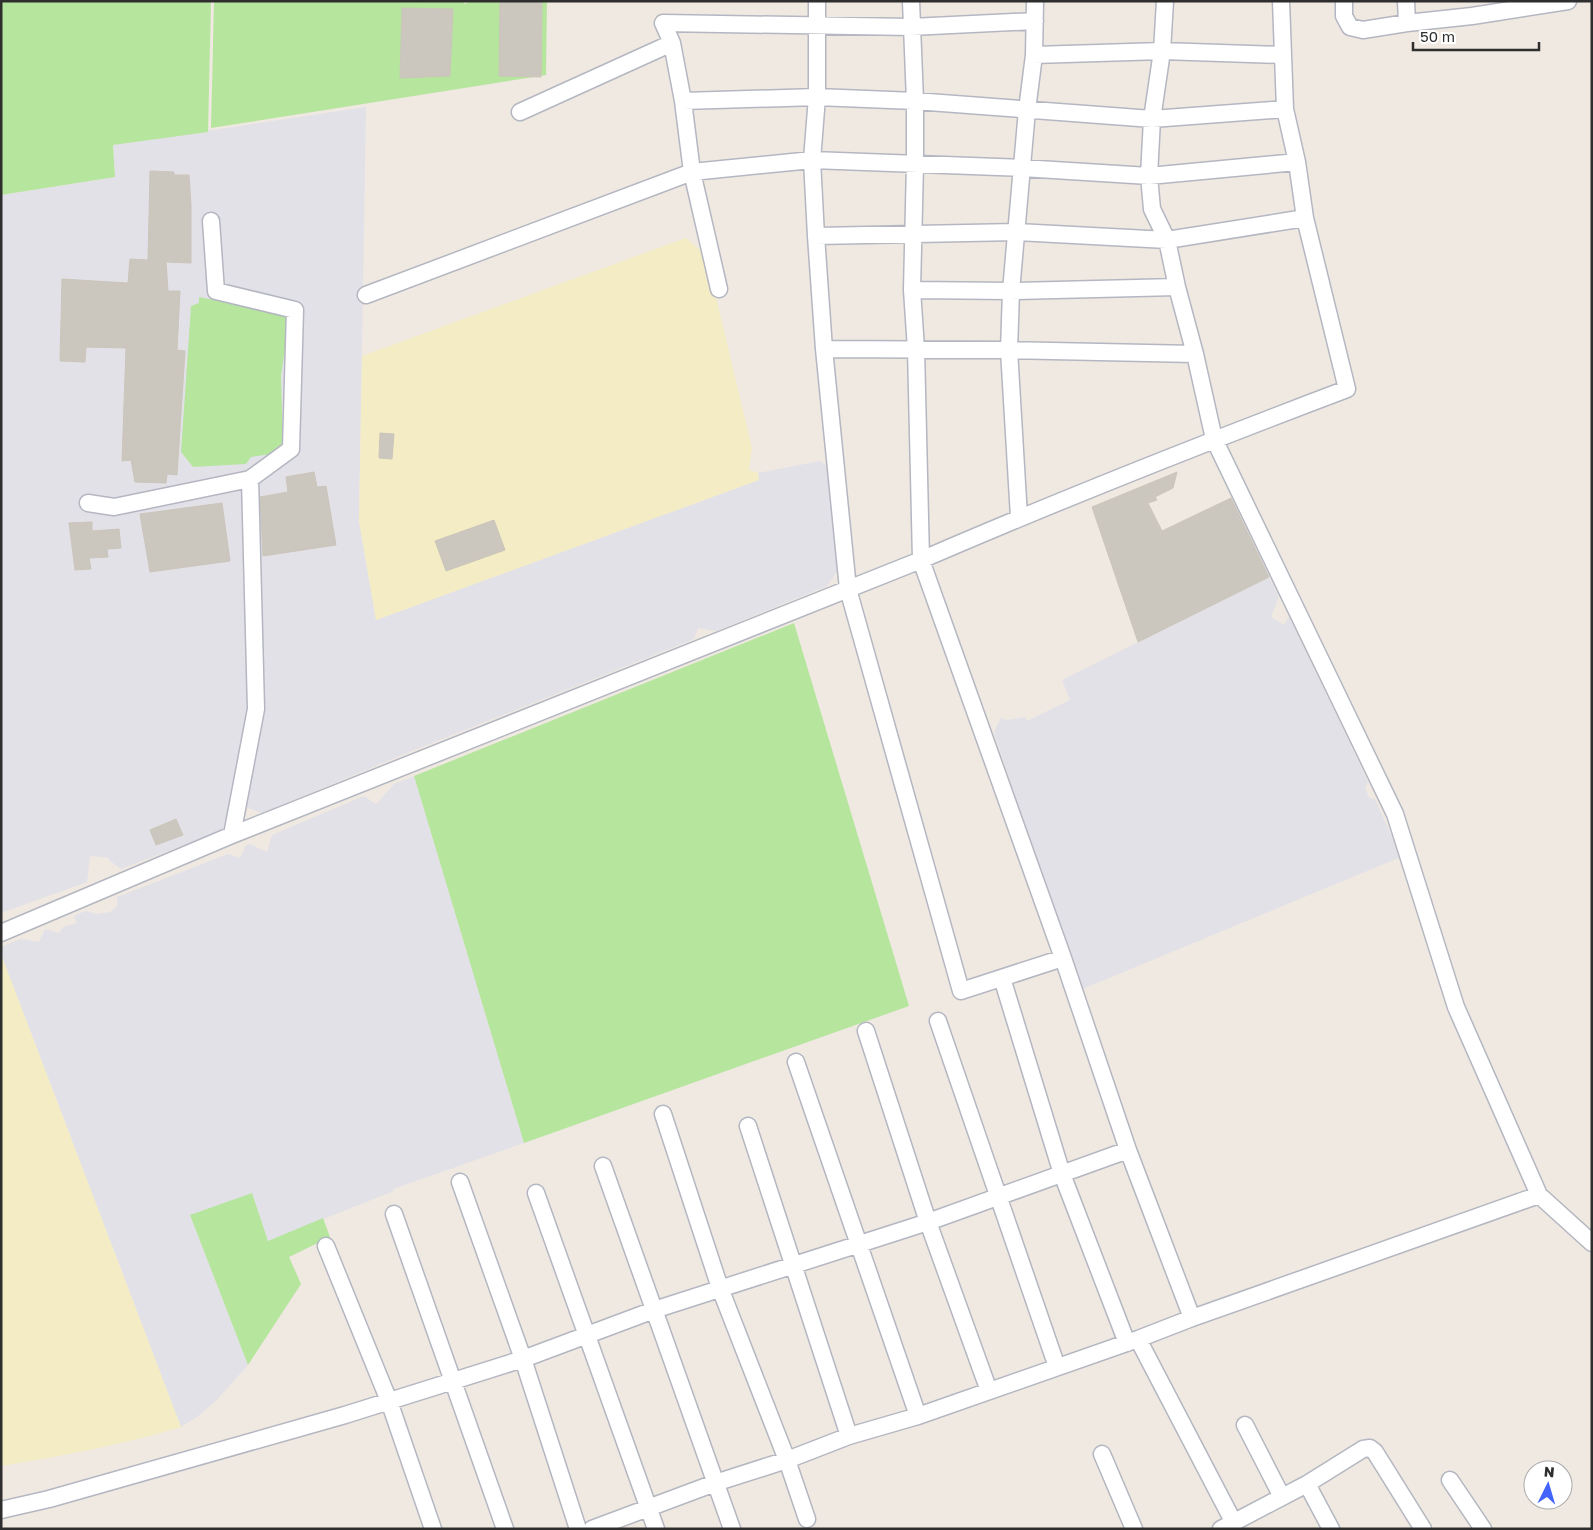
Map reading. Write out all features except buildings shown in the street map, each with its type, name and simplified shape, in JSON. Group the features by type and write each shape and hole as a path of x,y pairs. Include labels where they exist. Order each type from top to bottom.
{"street":[{"path":"816,1 816,97 812,160 816,236 824,349 848,589 961,991 1063,958"},
{"path":"911,1 915,101 912,290 916,349 921,560 1063,958 1128,1150 1192,1318"},
{"path":"1019,517 1009,350 1010,292 1034,55 1035,1"},
{"path":"1165,1 1162,51 1152,119 1149,176 1152,209 1166,240 1214,439 1395,814 1456,1007 1539,1195 1592,1242"},
{"path":"1,934 232,834 921,560 1019,517 1214,439 1347,389 1305,218 1297,162 1285,109 1281,1"},
{"path":"1344,1 1344,16 1350,28 1363,30 1471,8 1568,1"},
{"path":"1406,1 1407,22"},
{"path":"719,288 692,172 683,102 672,43 663,23 911,27 1036,21"},
{"path":"520,112 672,43"},
{"path":"1034,55 1162,51 1282,55"},
{"path":"683,102 816,97 915,101 1152,119 1285,109"},
{"path":"366,295 692,172 812,160 1022,168 1149,176 1297,162"},
{"path":"816,236 1017,232 1166,240 1305,218"},
{"path":"88,503 114,507 250,479 292,449 295,310 216,290 211,221"},
{"path":"912,290 1010,292 1177,287"},
{"path":"824,349 1195,354"},
{"path":"232,834 256,709 250,479"},
{"path":"1002,978 1062,1174 1132,1341 1228,1526 1307,1484 1363,1450 1370,1448 1375,1452 1423,1529"},
{"path":"938,1021 1057,1367"},
{"path":"866,1031 928,1222 989,1391"},
{"path":"796,1062 918,1416"},
{"path":"663,1114 720,1288 787,1460 807,1519"},
{"path":"748,1126 849,1436"},
{"path":"1,1510 59,1496 389,1402 523,1359 654,1310 928,1222 1128,1150"},
{"path":"603,1166 732,1529"},
{"path":"460,1182 523,1359 578,1529"},
{"path":"536,1193 588,1334 656,1529"},
{"path":"592,1529 715,1483 787,1460 849,1436 918,1416 1539,1195"},
{"path":"394,1214 505,1529"},
{"path":"326,1246 389,1402 433,1529"},
{"path":"1245,1425 1282,1497"},
{"path":"1102,1454 1134,1529"},
{"path":"1450,1480 1484,1529"},
{"path":"1307,1484 1331,1529"}],"shaded area":[{"path":"366,107 359,521 376,620 759,480 758,473 820,461 829,467 837,572 827,586 716,631 698,628 694,639 262,813 231,802 224,829 121,869 109,858 90,856 87,882 1,913 1,195 115,177 113,145"},
{"path":"1269,577 1279,597 1271,617 1284,625 1289,616 1368,782 1365,788 1369,798 1375,799 1401,857 1080,990 994,733 995,730 1001,718 1007,720 1025,717 1027,721 1070,700 1062,680"},
{"path":"414,776 524,1143 393,1189 394,1191 268,1241 190,1215 248,1365 216,1401 197,1417 181,1427 1,954 1,947 20,939 39,942 45,929 59,933 63,927 77,923 74,916 85,911 97,914 110,912 117,906 117,897 228,854 240,858 246,845 250,844 267,852 272,835 364,796 376,804 394,784"}],"green space":[{"path":"1,1 211,1 208,132 113,145 115,177 1,195"},
{"path":"214,1 464,1 464,4 471,1 547,1 546,75 211,128"},
{"path":"199,297 290,315 281,376 283,442 278,453 251,457 246,464 193,467 181,452 191,306 199,303"},
{"path":"794,623 909,1006 524,1143 414,776"},
{"path":"252,1193 268,1241 323,1218 330,1237 289,1257 301,1284 248,1365 190,1215"}],"sand":[{"path":"686,238 706,255 752,448 749,470 758,473 759,480 376,620 359,521 362,356"},
{"path":"1,954 181,1427 92,1450 1,1466"}]}
